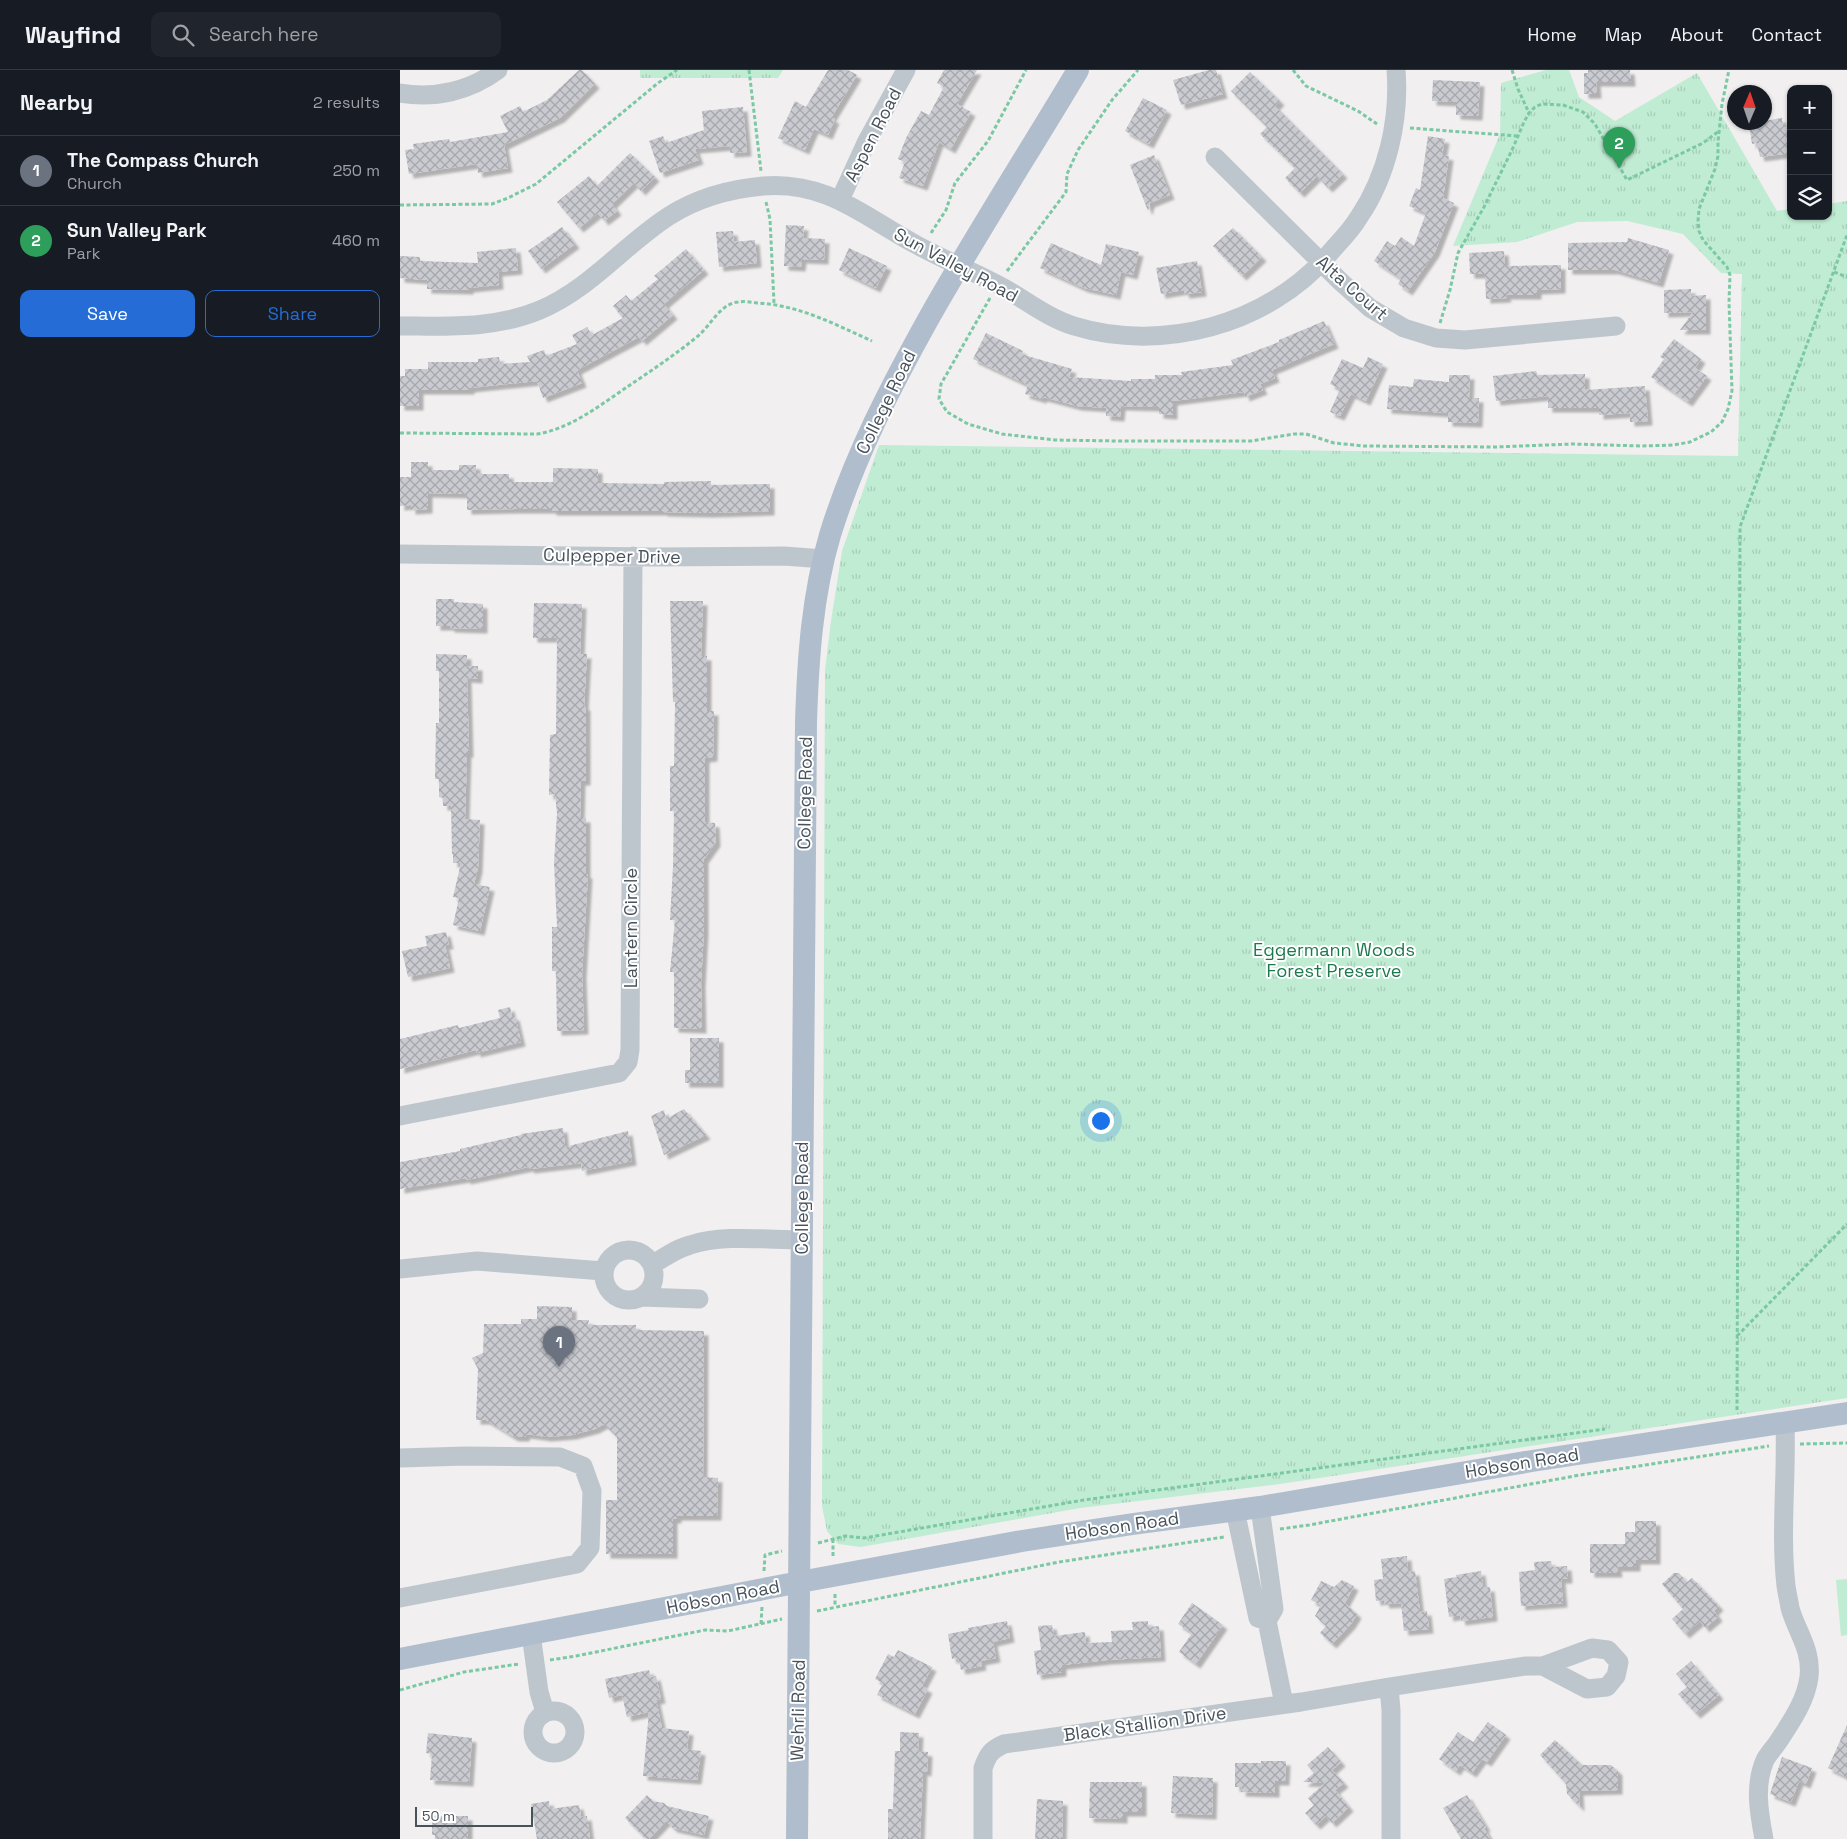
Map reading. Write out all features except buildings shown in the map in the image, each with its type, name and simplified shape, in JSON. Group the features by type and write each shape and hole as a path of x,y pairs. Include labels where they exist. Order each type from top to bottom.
{"main road":[{"name":"College Road","path":"800,1582 806,722 811,635 824,559 845,490 872,426 901,368 959,266 1078,70"},
{"name":"Hobson Road","path":"400,1659 1022,1541 1235,1510 1532,1461 1847,1413"},
{"name":"Wehrli Road","path":"797,1839 800,1582"}],"street":[{"path":"400,93 423,96 449,93 472,85 498,70"},
{"name":"Aspen Road","path":"840,200 867,141 906,70"},
{"name":"Sun Valley Road","path":"400,326 474,326 505,321 539,310 575,291 667,217 693,203 723,193 764,186 795,187 826,194 840,200 915,245 997,285 1041,311 1074,326 1113,334 1164,335 1205,329 1238,318 1283,295 1322,262 1358,219 1382,172 1391,140 1396,109 1396,70"},
{"name":"Alta Court","path":"1215,156 1370,308 1404,328 1436,338 1465,340 1616,326"},
{"name":"Culpepper Drive","path":"400,554 784,556 824,559"},
{"name":"Lantern Circle","path":"400,1116 619,1073 628,1062 630,1050 633,556"},
{"path":"652,1265 690,1244 720,1239 802,1240"},
{"path":"641,1297 653,1283 652,1265 644,1254 632,1250 619,1251 609,1259 604,1271 604,1280 614,1296 632,1300 641,1297 699,1299"},
{"path":"400,1269 430,1264 477,1261 604,1271"},
{"path":"1764,1839 1758,1811 1759,1782 1765,1760 1798,1710 1809,1679 1810,1660 1791,1610 1784,1567 1785,1423"},
{"path":"400,1458 465,1456 560,1458 582,1466 592,1490 590,1548 577,1564 400,1598"},
{"path":"1260,1506 1274,1609 1267,1621 1284,1704"},
{"path":"1235,1510 1258,1618 1267,1621"},
{"path":"532,1634 539,1692 545,1712"},
{"name":"Black Stallion Drive","path":"983,1839 983,1768 986,1758 993,1749 1004,1744 1284,1704 1526,1666 1543,1666"},
{"path":"1389,1687 1391,1710 1391,1839"}],"path":[{"path":"400,205 492,204 515,195 536,184 677,70"},
{"path":"931,233 946,210 954,183 988,141 1026,70"},
{"path":"1138,70 1112,100 1078,150 1067,174 1066,192 997,285 941,384 939,399 947,412 957,419 1002,434 1055,440 1144,442 1251,441 1294,434 1306,434 1334,443 1364,446 1495,447 1572,444 1642,446 1674,445 1690,442 1711,432 1722,422 1728,410 1732,391 1730,275 1727,268 1703,240 1699,231 1698,221 1699,209 1718,156 1722,104 1729,70"},
{"path":"1512,70 1529,113"},
{"path":"1436,338 1450,290 1458,253 1484,207 1529,113 1535,107 1548,104 1563,105 1582,112 1595,124 1627,180 1703,143 1719,131"},
{"path":"1737,1410 1740,527 1847,235"},
{"path":"1834,272 1847,277"},
{"path":"400,433 536,434 561,428 598,407 657,367 700,334 728,305 739,302 774,304 804,310 872,341"},
{"path":"1737,1336 1847,1224"},
{"path":"1727,1411 1746,1408"},
{"path":"833,1540 845,1536 864,1538 1084,1500 1246,1476 1611,1428"},
{"path":"1275,1530 1309,1526 1580,1475 1786,1445 1847,1443"},
{"path":"833,1608 1059,1562 1226,1537"},
{"path":"551,1659 576,1656 705,1630 728,1631 760,1624"},
{"path":"400,1690 464,1672 514,1664"}],"green space":[{"path":"640,70 783,70 778,78 640,78"},
{"name":"Eggermann Woods Forest Preserve","path":"1546,70 1569,70 1579,97 1615,121 1697,73 1727,125 1727,130 1730,130 1777,211 1787,210 1787,220 1832,220 1832,203 1847,201 1847,1398 1280,1484 1080,1508 861,1547 838,1544 827,1531 822,1506 825,670 842,551 879,445 1738,456 1742,274 1721,273 1683,234 1627,221 1577,222 1517,242 1453,246 1500,134 1501,83"},
{"path":"1847,1579 1847,1635 1841,1636 1836,1580"}],"place":[{"name":"Sun Valley Park","path":"1619,168"},
{"name":"The Compass Church","path":"559,1367"}]}
